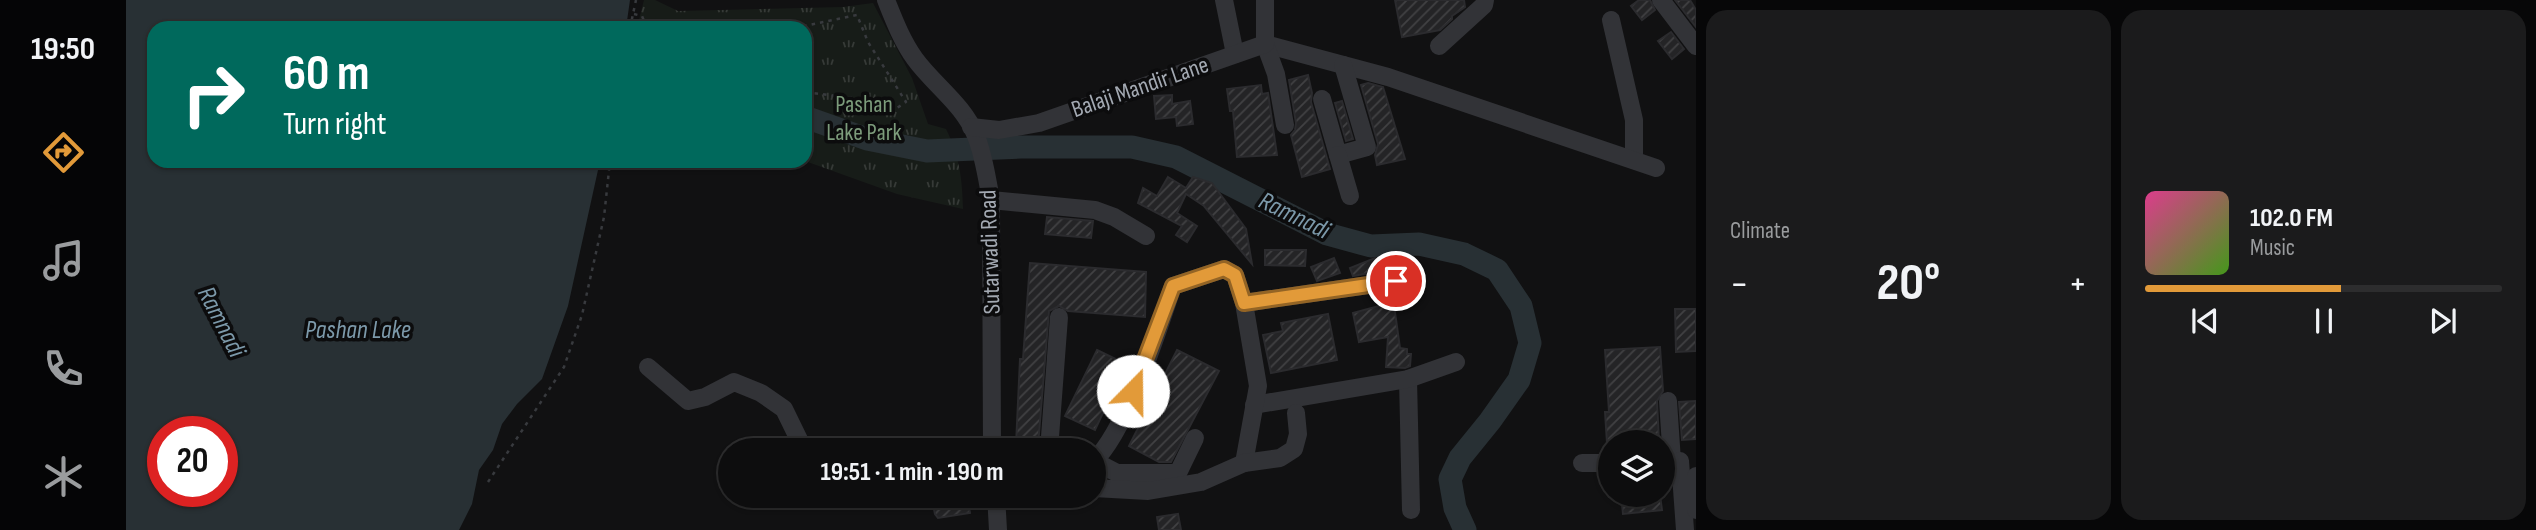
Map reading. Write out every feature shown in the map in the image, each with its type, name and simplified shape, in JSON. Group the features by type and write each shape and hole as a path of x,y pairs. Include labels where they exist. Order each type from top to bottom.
{"street":[{"name":"Sutarwadi Road","path":"886,0 914,58 964,114 973,131 984,165 991,200 992,438"},
{"path":"1224,0 1235,54"},
{"path":"1265,0 1265,44 1276,74 1284,125"},
{"path":"1439,46 1484,5 1485,0"},
{"path":"1661,0 1696,46"},
{"path":"1611,20 1634,120 1634,160"},
{"name":"Balaji Mandir Lane","path":"973,131 999,131 1039,123 1265,44"},
{"path":"1265,44 1388,77 1656,168"},
{"path":"1338,155 1367,147 1343,65"},
{"path":"1322,99 1350,196"},
{"path":"991,200 1096,211 1114,217 1146,236"},
{"path":"1106,446 1123,417 1173,286 1224,269 1235,275 1244,303 1258,386 1244,463"},
{"path":"1244,303 1396,281"},
{"path":"1050,438 1059,317"},
{"path":"1254,405 1408,379 1455,362"},
{"path":"648,367 688,401 705,397 734,382 761,393 785,409 798,438"},
{"path":"1408,379 1411,510"},
{"path":"1668,401 1685,530"},
{"path":"1106,489 1148,491 1201,482 1244,463 1280,458 1294,450 1298,434 1296,413"},
{"path":"1106,467 1117,473 1178,473 1195,438"},
{"path":"1582,463 1598,463"},
{"path":"1696,477 1696,510"},
{"path":"997,508 998,530"}],"path":[{"path":"632,21 636,0"},
{"path":"633,14 642,16 644,21"},
{"path":"812,24 857,15 868,41 906,102 897,108 882,102 812,93"},
{"path":"488,482 565,367 582,315 604,217 609,168"}],"green space":[{"name":"Pashan Lake Park","path":"644,0 655,0 678,11 843,7 873,3 912,78 928,124 946,129 951,139 959,168 963,209 897,194 812,164 812,21 639,21"}],"water":[{"name":"Pashan Lake","path":"126,0 630,0 627,21 147,21 147,168 598,168 568,306 542,379 502,424 493,450 479,470 472,504 459,530 126,530"}],"building":[{"path":"1395,0 1464,0 1465,7 1452,16 1440,30 1402,37"},
{"path":"1639,0 1650,0 1655,10 1642,20 1631,6"},
{"path":"1675,0 1690,0 1696,10 1696,27"},
{"path":"1671,32 1684,49 1672,59 1658,41"},
{"path":"1308,75 1311,102 1330,169 1302,177 1291,135 1296,123 1289,80"},
{"path":"1368,83 1383,87 1405,159 1377,165 1375,155 1378,144 1361,85"},
{"path":"1261,85 1262,94 1268,93 1277,155 1237,157 1233,111 1230,111 1227,89"},
{"path":"1172,95 1172,104 1190,101 1193,124 1177,126 1176,117 1156,119 1154,96"},
{"path":"1342,101 1353,139 1346,141 1335,103"},
{"path":"1168,177 1186,188 1193,177 1212,183 1246,229 1252,264 1204,206 1186,194 1177,213 1197,226 1187,242 1176,235 1182,226 1138,203 1143,188 1157,196"},
{"path":"1047,217 1093,221 1091,238 1045,234"},
{"path":"1265,250 1306,250 1305,266 1265,265"},
{"path":"1334,258 1340,273 1317,281 1311,267"},
{"path":"1375,258 1380,271 1353,276 1350,268"},
{"path":"1030,263 1146,272 1145,317 1068,311 1059,306 1049,311 1039,438 1016,438 1020,359 1023,359"},
{"path":"1386,304 1394,305 1400,348 1407,349 1407,354 1411,354 1410,366 1405,368 1386,367 1388,337 1359,342 1353,313"},
{"path":"1675,309 1696,309 1696,351 1676,352"},
{"path":"1328,314 1337,360 1271,373 1263,335 1283,331 1281,323"},
{"path":"1660,347 1663,391 1657,401 1658,430 1606,430 1605,412 1609,412 1605,350"},
{"path":"1097,350 1126,364 1095,430 1065,416"},
{"path":"1177,350 1219,371 1171,462 1159,462 1129,446"},
{"path":"1696,401 1696,439 1682,440 1679,402"},
{"path":"1622,507 1662,507 1662,510 1623,514"},
{"path":"934,508 969,508 970,513 938,518"},
{"path":"1178,514 1181,530 1159,530 1157,517"}],"waterway":[{"name":"Ramnadi","path":"812,119 867,139 927,151 1021,147 1132,147 1176,157 1327,234 1371,246 1419,244 1464,254 1497,270 1521,306 1530,343 1519,380 1460,458 1450,479 1455,508 1465,530"}],"route":[{"path":"1133,391 1173,286 1224,269 1235,275 1244,303 1396,281"}]}
